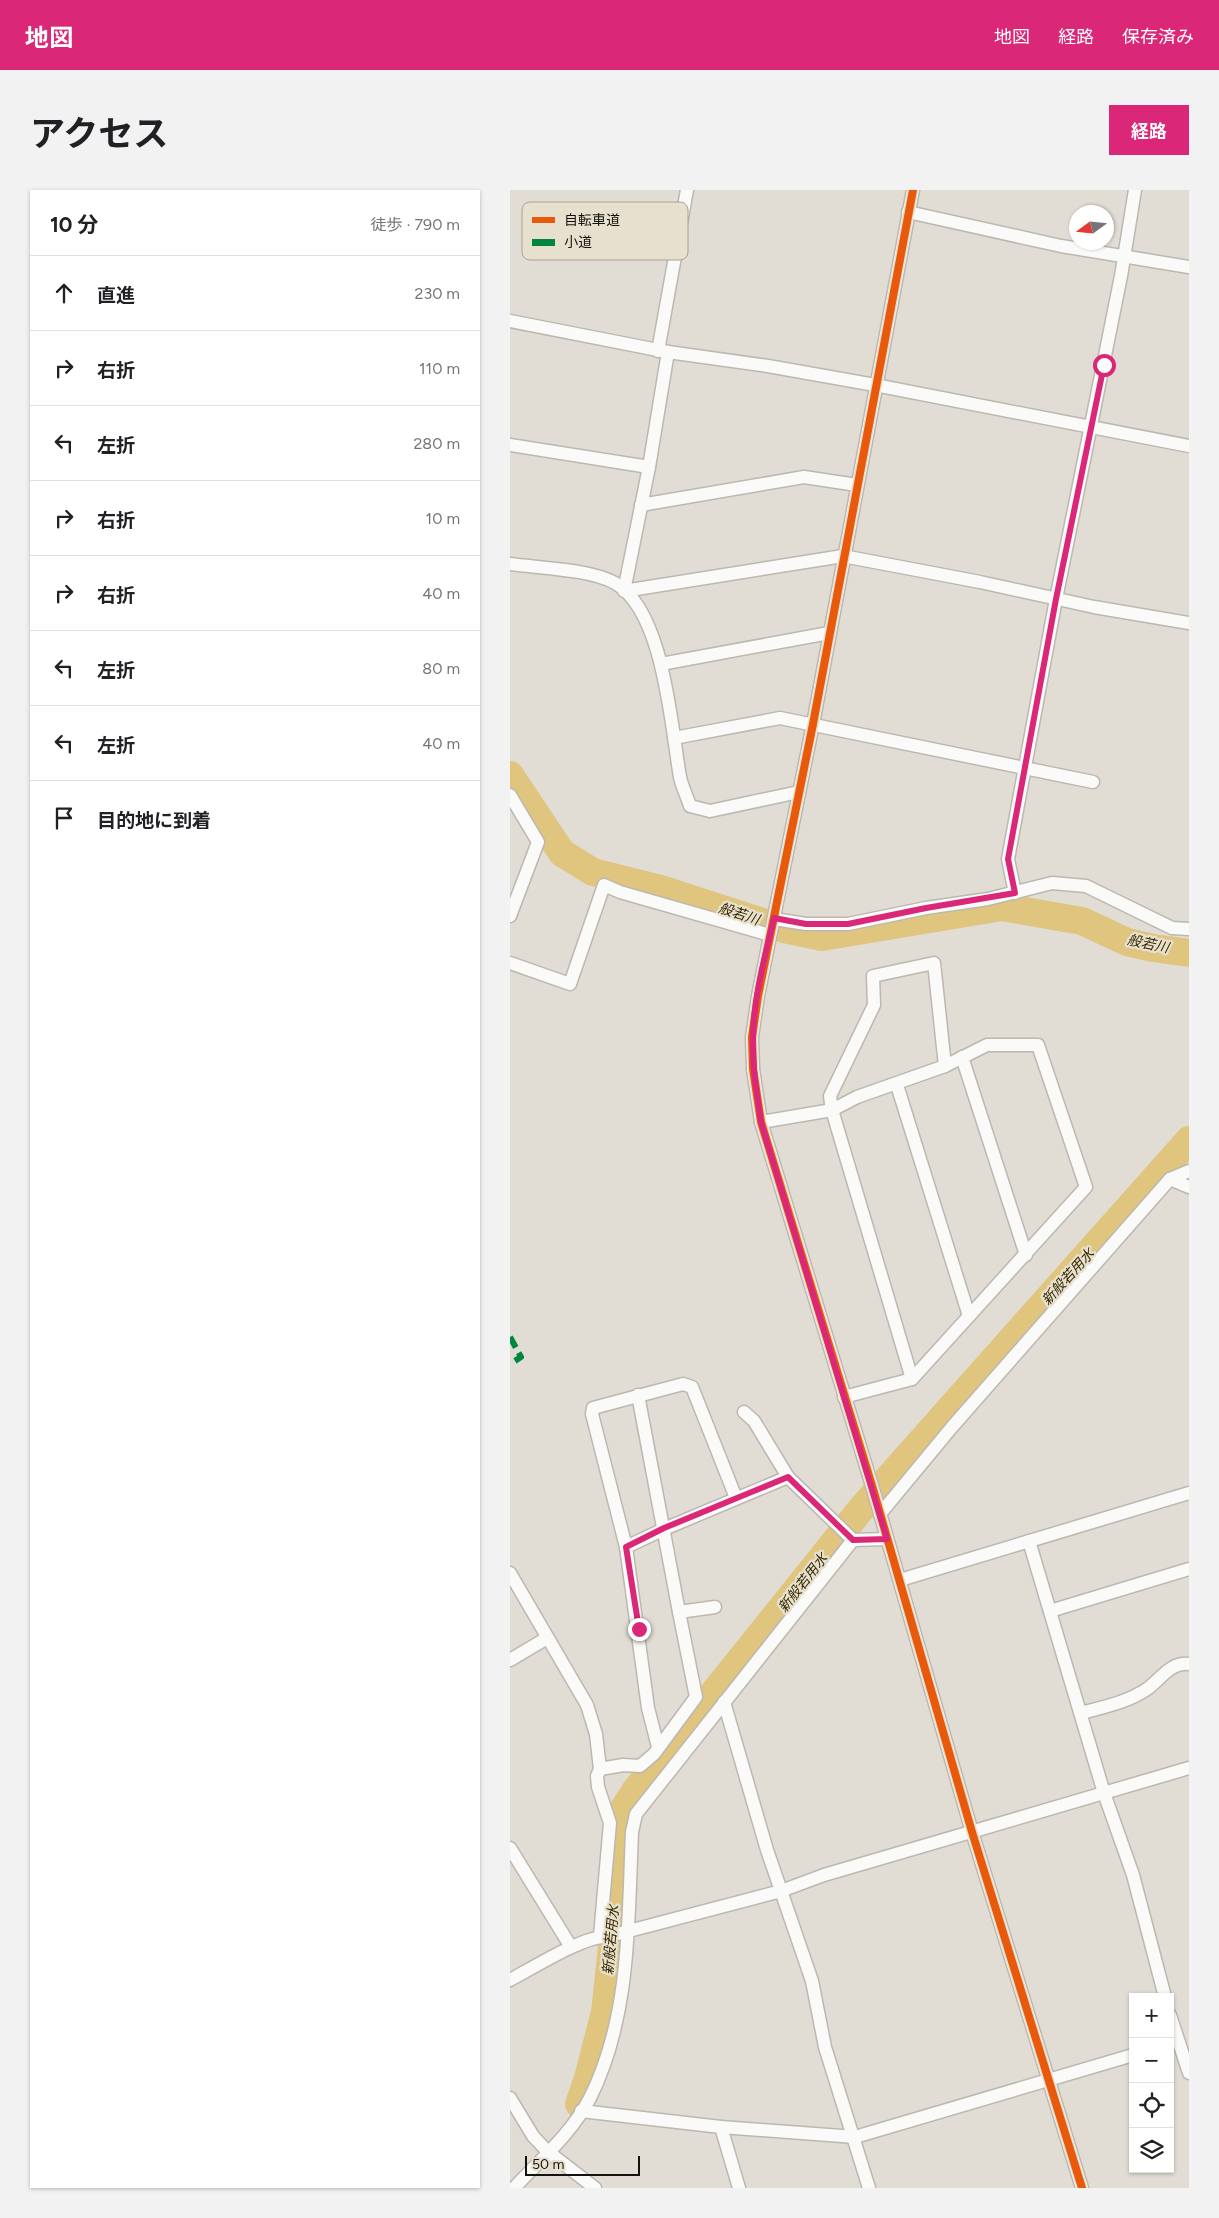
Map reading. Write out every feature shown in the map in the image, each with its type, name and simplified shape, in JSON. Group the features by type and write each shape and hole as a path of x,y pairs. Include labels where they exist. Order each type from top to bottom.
{"street":[{"path":"913,190 813,724 770,935 752,1037 753,1069 761,1122 873,1489 972,1832 1050,2079 1082,2188"},
{"path":"1015,893 1008,859 1056,599 1125,255 1134,190"},
{"path":"908,212 1061,246 1125,255 1189,268"},
{"path":"624,591 649,468 677,260"},
{"path":"510,321 663,352 768,366 875,385 1189,446"},
{"path":"510,445 649,468"},
{"path":"641,505 804,477 857,484"},
{"path":"624,591 843,556 980,582 1094,607 1189,623"},
{"path":"510,564 590,574 615,583 634,600 653,639 665,677 681,780 690,806 710,810 799,792"},
{"path":"661,664 829,633"},
{"path":"674,738 780,718 1093,782"},
{"path":"510,795 538,842 510,916"},
{"path":"774,918 806,924 848,924 1015,893 1052,883 1086,886 1172,928 1189,929"},
{"path":"511,965 570,984 604,885 620,892 770,935"},
{"path":"912,1379 832,1110 830,1096 874,1005 873,976 934,963 945,1066"},
{"path":"761,1122 832,1110 857,1097 897,1085 945,1066 987,1044 1038,1045 1086,1187 912,1379 844,1397"},
{"path":"962,1057 1026,1255"},
{"path":"897,1085 970,1316"},
{"path":"879,1510 1170,1179 1189,1170"},
{"path":"1170,1179 1189,1187"},
{"path":"658,1747 648,1708 626,1547 592,1414 593,1408 683,1384 692,1387 736,1498"},
{"path":"600,1770 623,1765 640,1766 658,1747 696,1697 638,1395"},
{"path":"744,1412 754,1421 788,1477 853,1540 887,1539"},
{"path":"626,1547 664,1528 788,1477"},
{"path":"900,1580 1189,1493"},
{"path":"514,2188 568,2131 590,2099 608,2054 622,1996 632,1832 636,1814 853,1540"},
{"path":"1029,1541 1104,1793 1133,1875 1164,1993"},
{"path":"1050,1611 1189,1569"},
{"path":"510,1573 587,1705 596,1734 600,1770 597,1776 598,1787 610,1823 603,1936"},
{"path":"679,1612 715,1607"},
{"path":"510,1660 547,1638"},
{"path":"1081,1713 1129,1699 1148,1688 1170,1668 1183,1663 1189,1664"},
{"path":"724,1702 781,1891 812,1982 825,2047 855,2137 869,2188"},
{"path":"510,1980 571,1948 603,1936 781,1891 824,1875 1189,1768"},
{"path":"510,1848 571,1948"},
{"path":"1174,2027 1189,2073"},
{"path":"581,2111 721,2127 855,2137 1129,2056"},
{"path":"510,2098 533,2136 547,2151 595,2188"},
{"path":"721,2127 739,2188"}],"waterway":[{"name":"般若川","path":"510,775 562,853 593,872 661,889 784,929 822,937 1002,907 1082,921 1127,942 1189,953"},
{"name":"新般若用水","path":"579,2104 588,2078 605,2012 615,1919 621,1813 635,1791 861,1509 1189,1140"}],"marked path":[{"path":"510,1337 521,1357 510,1364"}],"cycle path":[{"path":"913,190 813,724 758,996 752,1037 753,1069 761,1122 873,1489 972,1832 1082,2188"}],"route":[{"path":"639,1629 626,1547 664,1528 788,1477 853,1540 887,1539 761,1122 753,1069 752,1037 758,996 774,918 806,924 848,924 1015,893 1008,859 1056,599 1104,365"}]}
